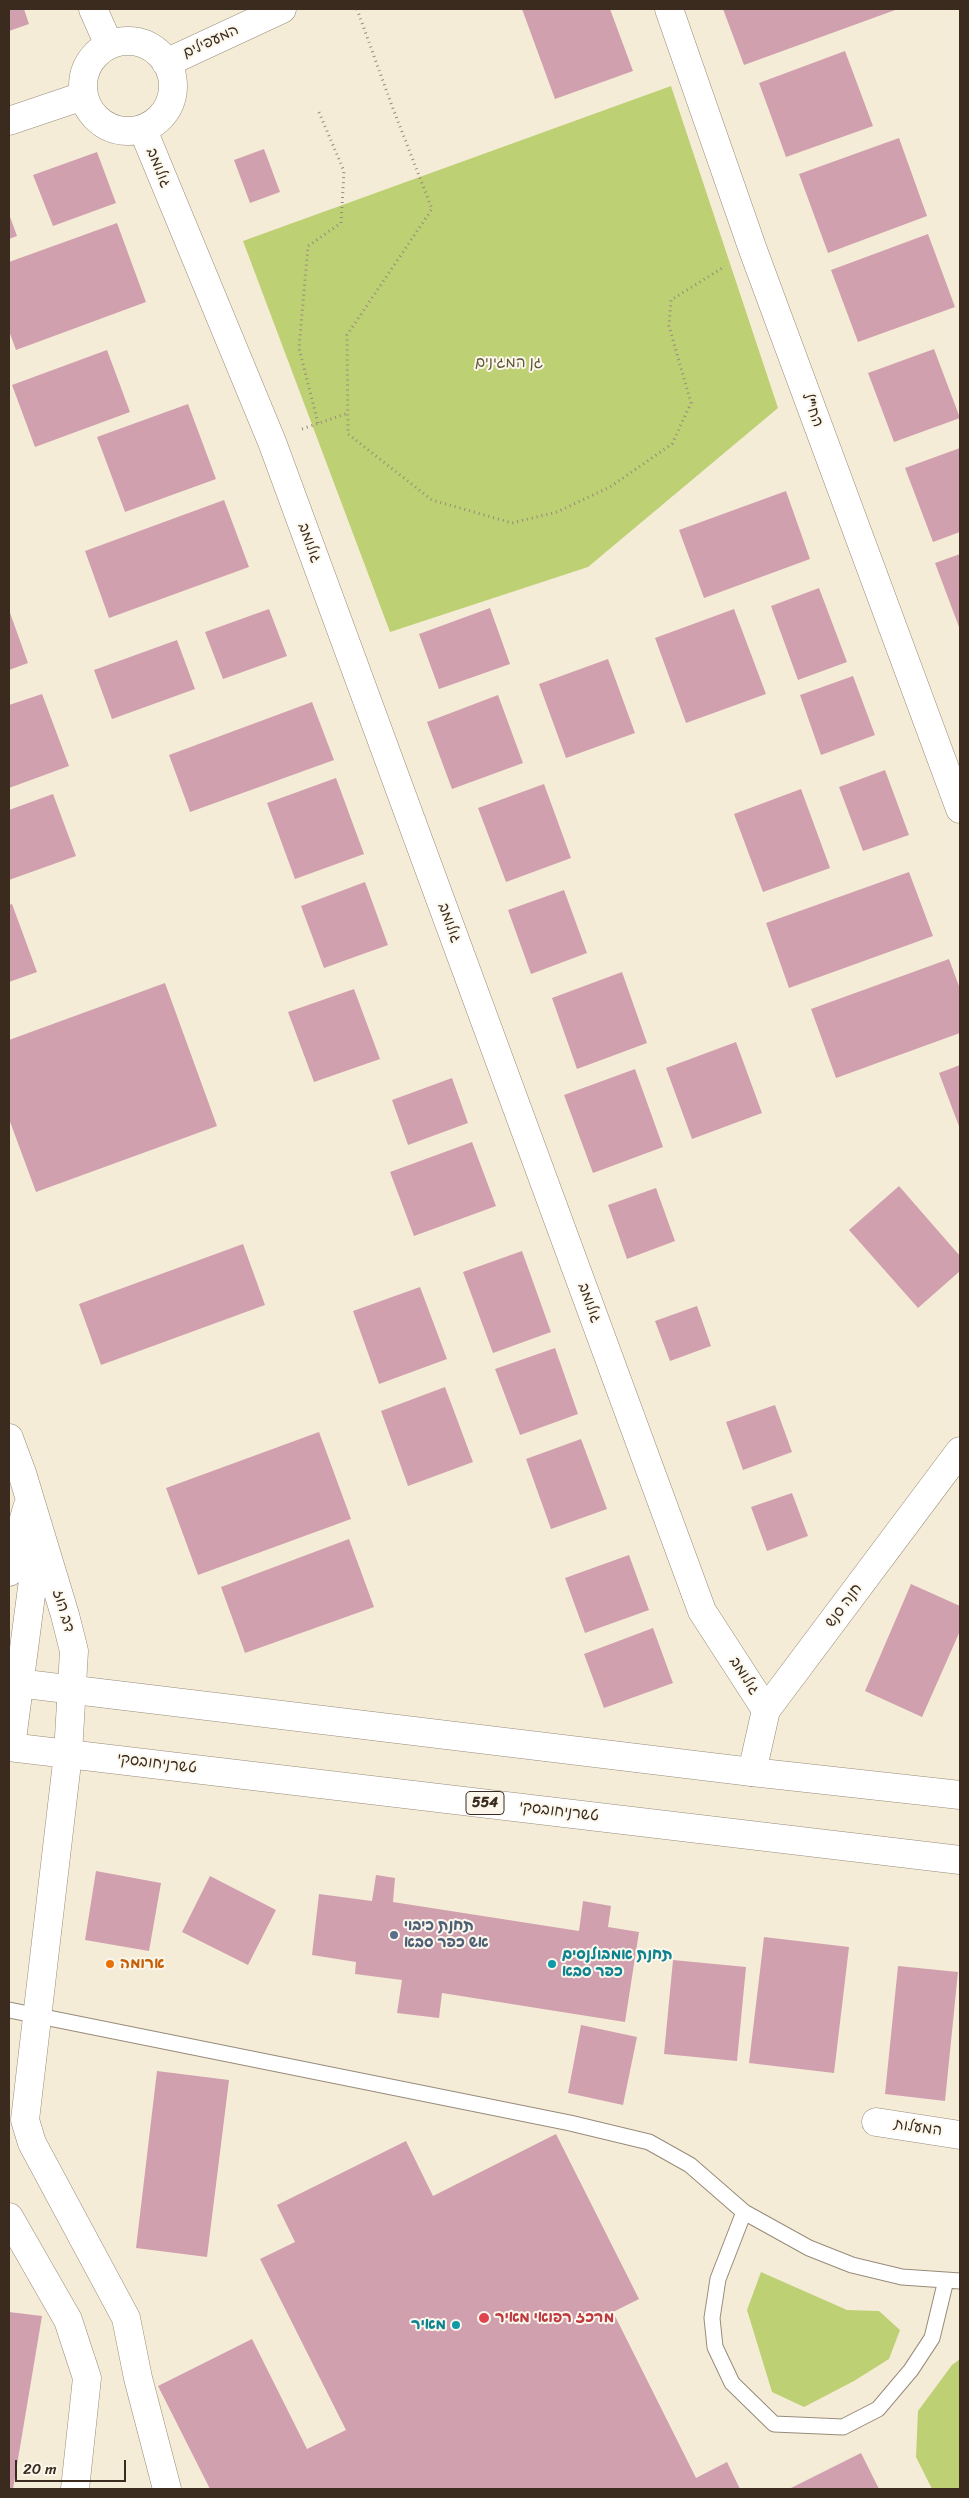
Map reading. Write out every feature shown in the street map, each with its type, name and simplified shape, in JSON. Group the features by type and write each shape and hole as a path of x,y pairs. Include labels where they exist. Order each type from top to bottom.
{"street":[{"path":"93,9 109,45"},
{"name":"המעפילים","path":"166,63 282,9"},
{"name":"החי\"ל","path":"669,9 753,250 960,810"},
{"path":"121,41 147,45 158,52 166,63 172,75 171,102 164,114 143,130 130,132 106,126 96,118 83,96 85,72 90,61 98,52 109,45 121,41"},
{"path":"9,121 83,96"},
{"name":"גולומב","path":"143,130 272,442 702,1611 766,1710"},
{"name":"דב הוז","path":"9,1438 22,1473 74,1651 68,1754 25,2120 32,2143 126,2318 138,2378 167,2489"},
{"name":"חנה סנש","path":"752,1772 766,1710 960,1451"},
{"name":"דב הוז","path":"9,1752 14,1683 33,1580 22,1473"},
{"path":"9,1572 27,1508"},
{"path":"14,1683 752,1772 960,1795"},
{"name":"טשרניחובסקי","path":"9,1752 68,1754 960,1860"},
{"name":"המעלות","path":"876,2122 960,2135"},
{"path":"9,2217 68,2320 86,2378 75,2489"}],"lane":[{"path":"9,2010 36,2017 570,2123 649,2142 690,2165 744,2212 809,2248 852,2265 902,2277 953,2280 932,2338 911,2370 878,2409 843,2427 774,2424 732,2383 715,2347 712,2318 718,2279 744,2212"}],"path":[{"path":"357,9 432,209 347,335 348,434 432,500 512,523 557,512 610,487 672,444 691,403 669,326 671,300 753,250"},
{"path":"318,110 344,171 342,223 308,246 299,348 318,423"},
{"path":"298,431 348,413"}],"green space":[{"name":"גן המגינים","path":"671,86 778,408 588,567 390,632 243,241"},
{"path":"761,2272 847,2310 879,2311 900,2330 889,2359 854,2381 804,2407 772,2392 747,2310"},
{"path":"960,2359 960,2489 932,2489 916,2457 918,2411 952,2365"}],"building":[{"path":"9,9 24,9 29,24 9,31"},
{"path":"522,9 610,9 633,71 555,99"},
{"path":"723,9 898,9 744,65"},
{"path":"845,51 873,126 786,157 759,83"},
{"path":"899,138 927,216 828,253 799,174"},
{"path":"264,149 280,192 250,203 234,160"},
{"path":"97,152 116,203 53,226 33,175"},
{"path":"9,214 17,236 9,239"},
{"path":"117,223 146,302 16,350 9,331 9,262"},
{"path":"928,234 955,307 858,342 831,270"},
{"path":"934,349 960,418 894,442 868,373"},
{"path":"107,350 130,412 35,447 12,385"},
{"path":"188,404 216,479 125,512 97,437"},
{"path":"960,448 960,532 933,542 905,468"},
{"path":"786,491 810,559 704,598 679,530"},
{"path":"224,500 249,567 109,618 85,551"},
{"path":"960,554 960,626 959,627 935,563"},
{"path":"819,588 847,662 798,680 771,606"},
{"path":"490,608 510,664 439,689 419,634"},
{"path":"269,609 287,656 223,679 205,632"},
{"path":"734,609 766,694 686,723 655,638"},
{"path":"9,610 28,663 9,670"},
{"path":"177,640 195,689 112,719 94,670"},
{"path":"608,659 635,733 566,758 539,684"},
{"path":"853,676 875,735 821,755 800,695"},
{"path":"42,694 69,766 9,788 9,705"},
{"path":"498,695 523,763 452,789 427,722"},
{"path":"312,702 334,760 190,812 169,755"},
{"path":"885,770 909,835 863,851 839,787"},
{"path":"336,778 364,854 295,879 267,803"},
{"path":"544,784 571,858 506,882 478,808"},
{"path":"801,789 830,868 763,892 734,814"},
{"path":"53,794 76,856 9,880 9,810"},
{"path":"909,872 933,936 789,988 766,923"},
{"path":"365,882 388,945 324,968 301,906"},
{"path":"564,890 587,953 531,974 508,910"},
{"path":"12,904 37,972 9,982 9,905"},
{"path":"949,959 960,989 960,1033 836,1078 811,1009"},
{"path":"622,972 647,1043 577,1069 552,998"},
{"path":"165,983 217,1126 36,1192 9,1119 9,1040"},
{"path":"354,989 380,1059 314,1082 288,1012"},
{"path":"736,1042 762,1113 692,1139 666,1068"},
{"path":"960,1065 960,1129 939,1073"},
{"path":"635,1069 663,1147 593,1173 564,1095"},
{"path":"452,1078 468,1123 408,1145 392,1100"},
{"path":"472,1142 496,1206 414,1236 390,1172"},
{"path":"899,1186 960,1256 960,1271 918,1308 849,1230"},
{"path":"656,1188 675,1241 627,1259 608,1205"},
{"path":"243,1244 265,1305 101,1365 79,1304"},
{"path":"522,1251 551,1332 493,1353 463,1272"},
{"path":"420,1287 447,1359 379,1384 353,1311"},
{"path":"697,1306 711,1346 670,1361 655,1321"},
{"path":"555,1348 578,1414 520,1435 495,1369"},
{"path":"445,1387 473,1462 408,1486 381,1411"},
{"path":"775,1405 792,1452 743,1470 726,1422"},
{"path":"319,1432 351,1519 198,1575 166,1488"},
{"path":"581,1439 607,1509 551,1529 526,1459"},
{"path":"792,1493 808,1536 767,1551 751,1507"},
{"path":"349,1539 374,1607 245,1653 221,1587"},
{"path":"629,1555 649,1610 585,1633 565,1578"},
{"path":"911,1584 960,1606 960,1631 922,1717 865,1691"},
{"path":"653,1628 673,1683 604,1708 584,1654"},
{"path":"96,1871 161,1883 149,1951 85,1940"},
{"path":"376,1875 395,1878 393,1902 579,1931 583,1901 611,1906 608,1927 639,1932 625,2022 442,1993 439,2018 397,2013 402,1980 355,1974 356,1962 312,1955 319,1894 372,1901"},
{"path":"210,1876 276,1910 248,1965 182,1932"},
{"path":"764,1937 849,1947 834,2073 749,2063"},
{"path":"673,1960 746,1967 737,2061 664,2054"},
{"path":"898,1966 958,1972 945,2101 885,2094"},
{"path":"581,2025 637,2037 623,2105 568,2093"},
{"path":"157,2071 229,2080 207,2257 136,2248"},
{"name":"מאיר","path":"556,2134 639,2299 613,2312 696,2478 727,2462 740,2489 210,2489 158,2386 252,2339 307,2449 346,2430 260,2259 295,2242 277,2205 406,2141 433,2196"},
{"path":"9,2312 42,2316 13,2489 9,2489"},
{"path":"861,2453 879,2489 789,2489"}],"place":[{"name":"תחנת כיבוי אש כפר סבא","path":"394,1935"},
{"name":"ארומה","path":"110,1964"},
{"name":"תחנת אמבולנסים כפר סבא","path":"552,1964"},
{"name":"מרכז רפואי מאיר","path":"484,2318"},
{"name":"מאיר","path":"456,2325"}]}
